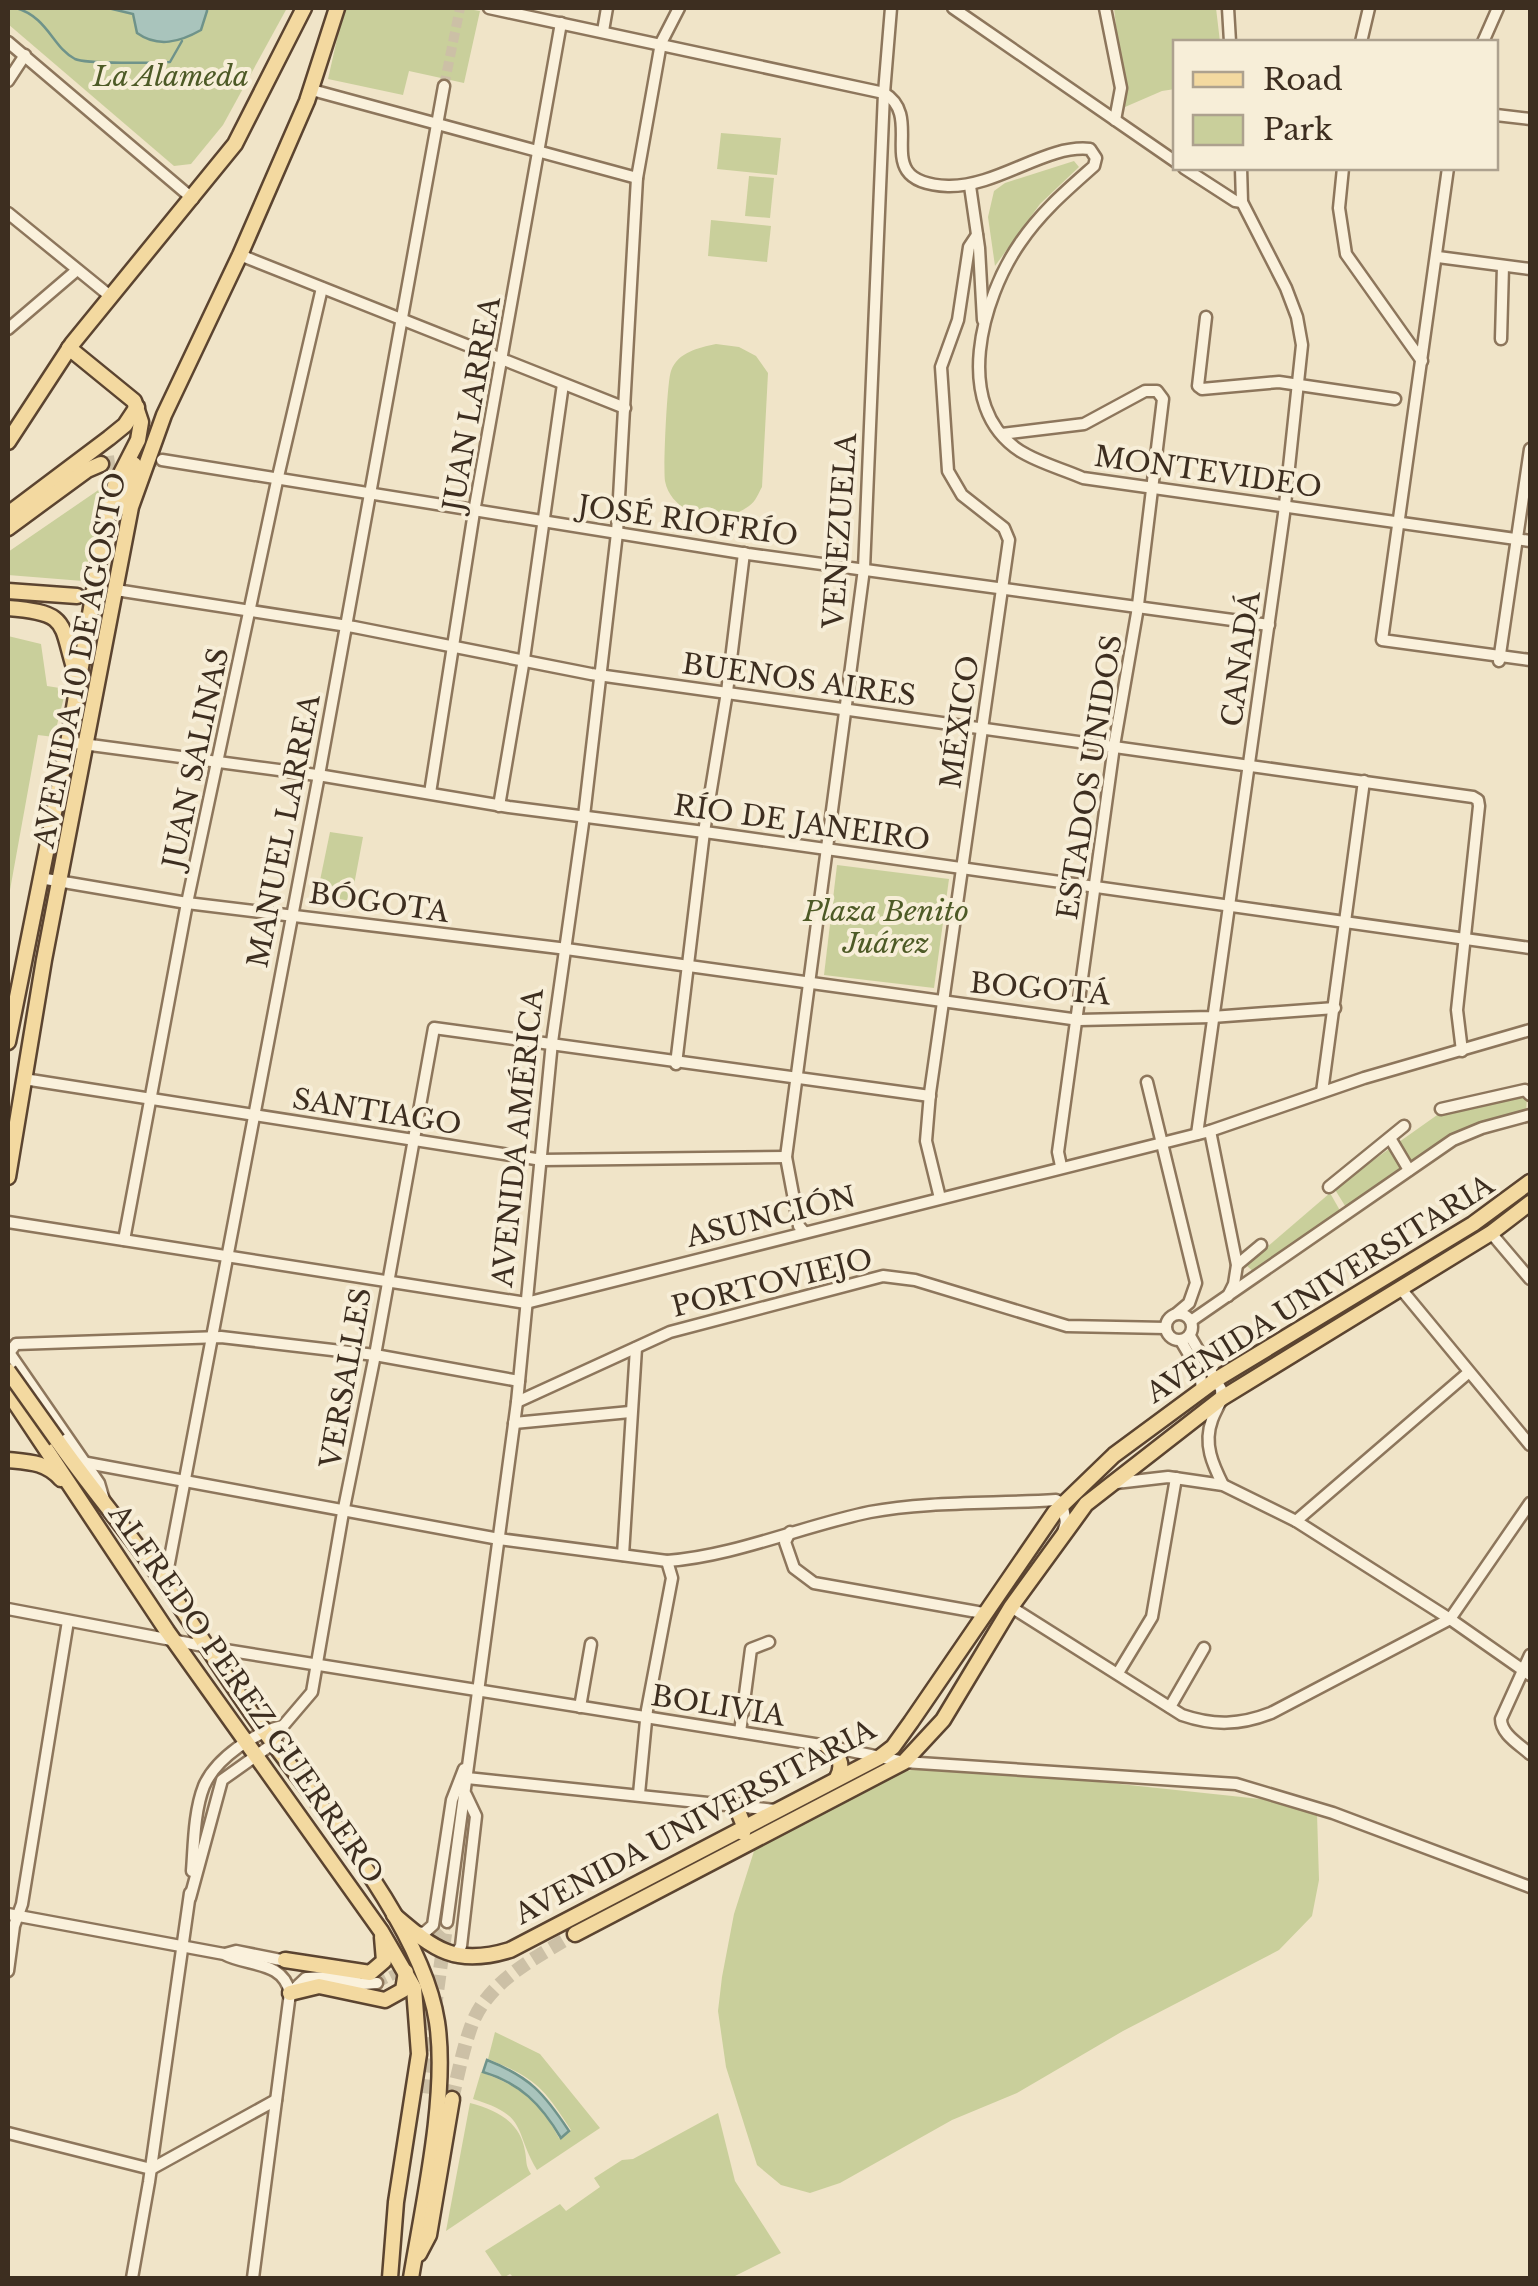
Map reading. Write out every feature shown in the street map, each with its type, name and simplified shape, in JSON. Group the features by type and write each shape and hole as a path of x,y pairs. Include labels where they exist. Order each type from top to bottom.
{"main road":[{"path":"8,442 68,348 235,144 304,8"},
{"name":"AVENIDA 10 DE AGOSTO","path":"8,1177 14,1113 24,1079 132,508 164,415 312,90 337,8"},
{"path":"8,514 109,438 137,407 68,348"},
{"name":"AVENIDA 10 DE AGOSTO","path":"8,1042 68,742 104,532 115,485 140,432 137,407"},
{"path":"108,564 116,513 140,449 151,426 164,415"},
{"path":"8,528 101,464"},
{"path":"8,590 78,596"},
{"path":"8,608 50,613 60,621 79,682"},
{"path":"8,1132 14,1113"},
{"name":"AVENIDA UNIVERSITARIA","path":"454,1956 476,1957 510,1950 880,1757 912,1722 983,1613 1062,1503 1131,1440 1217,1379 1473,1224 1530,1182"},
{"name":"AVENIDA UNIVERSITARIA","path":"575,1934 904,1762 943,1720 1011,1607 1086,1504 1222,1398 1491,1232 1530,1203"},
{"path":"8,1371 51,1443"},
{"path":"8,1392 51,1443"},
{"name":"ALFREDO PEREZ GUERRERO","path":"51,1443 77,1461 394,1915"},
{"name":"ALFREDO PEREZ GUERRERO","path":"51,1443 94,1519 174,1640 406,1971"},
{"path":"8,1460 50,1468 80,1510 94,1519"},
{"path":"827,1746 840,1762 837,1778"},
{"path":"736,1806 744,1826 742,1844"},
{"path":"394,1915 442,1952 454,1956"},
{"path":"394,1915 423,1972 438,2028 437,2091 413,2271"},
{"path":"285,1960 370,1973 384,1961 381,1931"},
{"path":"290,1992 319,1986 386,2000 403,1990 406,1971"},
{"path":"391,2278 396,2202 418,2054 416,1998 406,1971"},
{"path":"391,2278 423,2093"},
{"path":"413,2271 429,2236 452,2100"}],"street":[{"path":"490,8 538,12 562,23 884,93 900,104 903,117 899,152 905,168 924,182 970,186 1078,148 1090,149 1096,158 1094,166 1053,201 1021,241 1001,277 983,326"},
{"path":"603,31 607,8"},
{"name":"AVENIDA AMÉRICA","path":"447,1922 517,1402 552,1042 584,816 617,533 637,178 661,43 679,8"},
{"name":"VENEZUELA","path":"804,1232 799,1226 786,1157 864,570 884,93 892,8"},
{"path":"953,8 1173,160"},
{"path":"1105,8 1121,88 1114,120"},
{"path":"1228,8 1230,40"},
{"path":"1361,40 1369,8"},
{"path":"1484,40 1498,8"},
{"name":"JUAN LARREA","path":"430,793 474,512 562,23"},
{"path":"8,42 193,199"},
{"path":"8,82 25,55"},
{"name":"MANUEL LARREA","path":"165,1584 444,86"},
{"path":"312,90 637,178"},
{"path":"1498,114 1530,119"},
{"path":"1187,170 1242,202 1240,170"},
{"path":"1343,170 1340,208 1346,254 1423,362"},
{"path":"1448,170 1382,640 1500,659 1530,660"},
{"path":"970,186 983,326 983,394 989,418 1002,434"},
{"name":"CANADÁ","path":"1196,1134 1285,506 1302,345 1297,316 1286,288 1242,202"},
{"path":"8,214 110,296"},
{"name":"MÉXICO","path":"940,1198 926,1141 930,1096 1009,548 1004,528 962,494 948,471 941,367 958,320 970,247 976,235"},
{"path":"240,255 625,408"},
{"path":"1438,257 1530,269"},
{"path":"1501,339 1504,266"},
{"path":"8,328 77,270"},
{"name":"JUAN SALINAS","path":"124,1240 188,900 322,288"},
{"path":"1206,317 1198,386 1210,390 1278,382 1395,399"},
{"path":"499,806 524,659 562,384"},
{"name":"ESTADOS UNIDOS","path":"1002,434 1084,424 1145,391 1162,394 1138,607 1114,746 1058,1152 1061,1166"},
{"name":"MONTEVIDEO","path":"1002,434 1019,450 1083,478 1530,541"},
{"path":"1500,659 1530,449"},
{"name":"JOSÉ RIOFRÍO","path":"162,460 744,553 1269,625"},
{"path":"676,1064 744,553"},
{"name":"BUENOS AIRES","path":"116,590 455,645 600,675 1478,800 1464,938"},
{"name":"RÍO DE JANEIRO","path":"68,742 318,775 499,806 1530,948"},
{"path":"1322,1092 1364,781"},
{"name":"BÓGOTA","path":"40,878 564,950"},
{"path":"1462,1051 1456,1010 1464,938"},
{"name":"BOGOTÁ","path":"564,950 1079,1020 1212,1017 1334,1008"},
{"name":"VERSALLES","path":"269,1736 283,1726 312,1692 434,1028 552,1042"},
{"name":"ASUNCIÓN","path":"8,1222 526,1303 1210,1131 1322,1092 1530,1030"},
{"path":"552,1042 676,1064 930,1096"},
{"name":"SANTIAGO","path":"24,1079 542,1160 786,1157"},
{"path":"1147,1082 1196,1283 1189,1303 1168,1320 1166,1328 1172,1339 1185,1338"},
{"path":"1441,1109 1525,1090 1530,1095"},
{"path":"1202,1389 1185,1338 1191,1321 1259,1278 1454,1140 1530,1115"},
{"path":"1330,1187 1404,1126"},
{"path":"1210,1131 1236,1265 1234,1284 1225,1301"},
{"path":"1390,1138 1410,1170"},
{"path":"1491,1232 1530,1279"},
{"path":"1236,1265 1260,1245"},
{"path":"1236,1265 1259,1278"},
{"name":"PORTOVIEJO","path":"517,1402 670,1332 883,1276 915,1280 1067,1326 1166,1328"},
{"path":"1401,1288 1530,1446"},
{"path":"1176,1314 1191,1321"},
{"path":"519,1381 375,1355 210,1336 16,1344 8,1352 77,1461 499,1539 666,1561 694,1559 875,1511 1056,1500 1062,1503 1066,1522 1063,1534"},
{"path":"1185,1338 1217,1379 1222,1398 1208,1437 1213,1466 1223,1485"},
{"path":"623,1555 636,1348"},
{"path":"1296,1521 1468,1372"},
{"path":"514,1423 630,1412"},
{"path":"1110,1483 1176,1478 1223,1485 1296,1521 1526,1672"},
{"path":"1118,1673 1152,1616 1176,1478"},
{"path":"1011,1607 1200,1722 1246,1723 1271,1714 1450,1619 1530,1503"},
{"path":"790,1531 785,1542 794,1568 814,1583 983,1613"},
{"path":"639,1794 646,1716 672,1578 666,1561"},
{"name":"BOLIVIA","path":"8,1609 317,1665 646,1716 904,1762 1236,1784 1333,1813 1530,1887"},
{"path":"8,1971 12,1915 68,1621"},
{"path":"740,1732 751,1650 769,1642"},
{"path":"580,1707 590,1644"},
{"path":"1170,1707 1204,1648"},
{"path":"1530,1656 1526,1672 1500,1719 1501,1726 1530,1754"},
{"path":"132,2278 205,1783 224,1761 269,1736"},
{"name":"AVENIDA AMÉRICA","path":"414,1932 424,1933 433,1924 452,1800 472,1749"},
{"path":"467,1778 775,1810"},
{"name":"AVENIDA AMÉRICA","path":"454,1956 460,1946 476,1816 465,1794"},
{"path":"12,1915 224,1954 279,1971 285,1977 290,1992 253,2278"},
{"path":"224,1954 236,1951 285,1960 328,1977 377,1983"},
{"path":"290,1992 306,1978 328,1977"},
{"path":"8,2133 151,2169 276,2100"}],"green space":[{"name":"La Alameda","path":"8,8 287,8 223,125 191,164 174,166 8,24"},
{"path":"344,8 480,11 464,83 409,71 403,95 328,79"},
{"path":"1114,8 1216,8 1220,40 1173,40 1173,89 1125,107"},
{"path":"721,133 781,138 777,175 717,169"},
{"path":"1074,161 1079,167 1040,204 995,266 988,217 994,191 1005,183"},
{"path":"749,176 774,178 770,218 745,216"},
{"path":"711,220 771,226 767,262 708,256"},
{"path":"716,344 739,347 756,356 768,373 762,487 749,506 726,516 688,510 677,503 665,481 671,371 684,355"},
{"path":"113,480 99,515 83,581 8,575 8,552"},
{"path":"8,636 41,644 47,686 66,689 54,737 38,735 8,901"},
{"path":"330,832 363,837 351,901 317,895"},
{"name":"Plaza Benito Juárez","path":"837,865 949,879 934,988 824,975"},
{"path":"1523,1094 1527,1097 1526,1113 1481,1124 1347,1209 1334,1188 1440,1113"},
{"path":"1330,1193 1342,1214 1256,1274 1246,1265"},
{"path":"919,1768 1026,1774 1289,1802 1317,1813 1319,1880 1312,1916 1279,1950 1123,2031 1017,2093 952,2120 840,2183 810,2193 781,2185 757,2165 726,2067 718,2011 734,1914 755,1848 896,1774"},
{"path":"495,2032 540,2054 600,2128 537,2170 512,2118 473,2099 481,2072 528,2096 559,2138 571,2130 537,2086 488,2059"},
{"path":"470,2103 498,2113 512,2124 522,2141 531,2174 446,2231"},
{"path":"718,2113 735,2181 781,2253 731,2278 514,2278 510,2274 503,2278 485,2251 560,2204 566,2211 600,2187 594,2178 622,2160 633,2159"}],"water":[{"path":"108,8 207,11 201,30 185,38 161,42 137,33 133,14"},
{"path":"487,2060 535,2088 569,2131 561,2138 528,2096 483,2072"}],"waterway":[{"path":"16,8 36,18 67,54 82,61 170,62 182,41"}],"tunnel":[{"path":"444,86 460,8"},
{"path":"101,464 162,460"},
{"path":"88,595 102,586 108,564"},
{"path":"377,1983 409,1967 447,1922"},
{"path":"423,2093 446,1927"},
{"path":"452,2099 463,2052 480,2008 516,1971 575,1934"}]}
